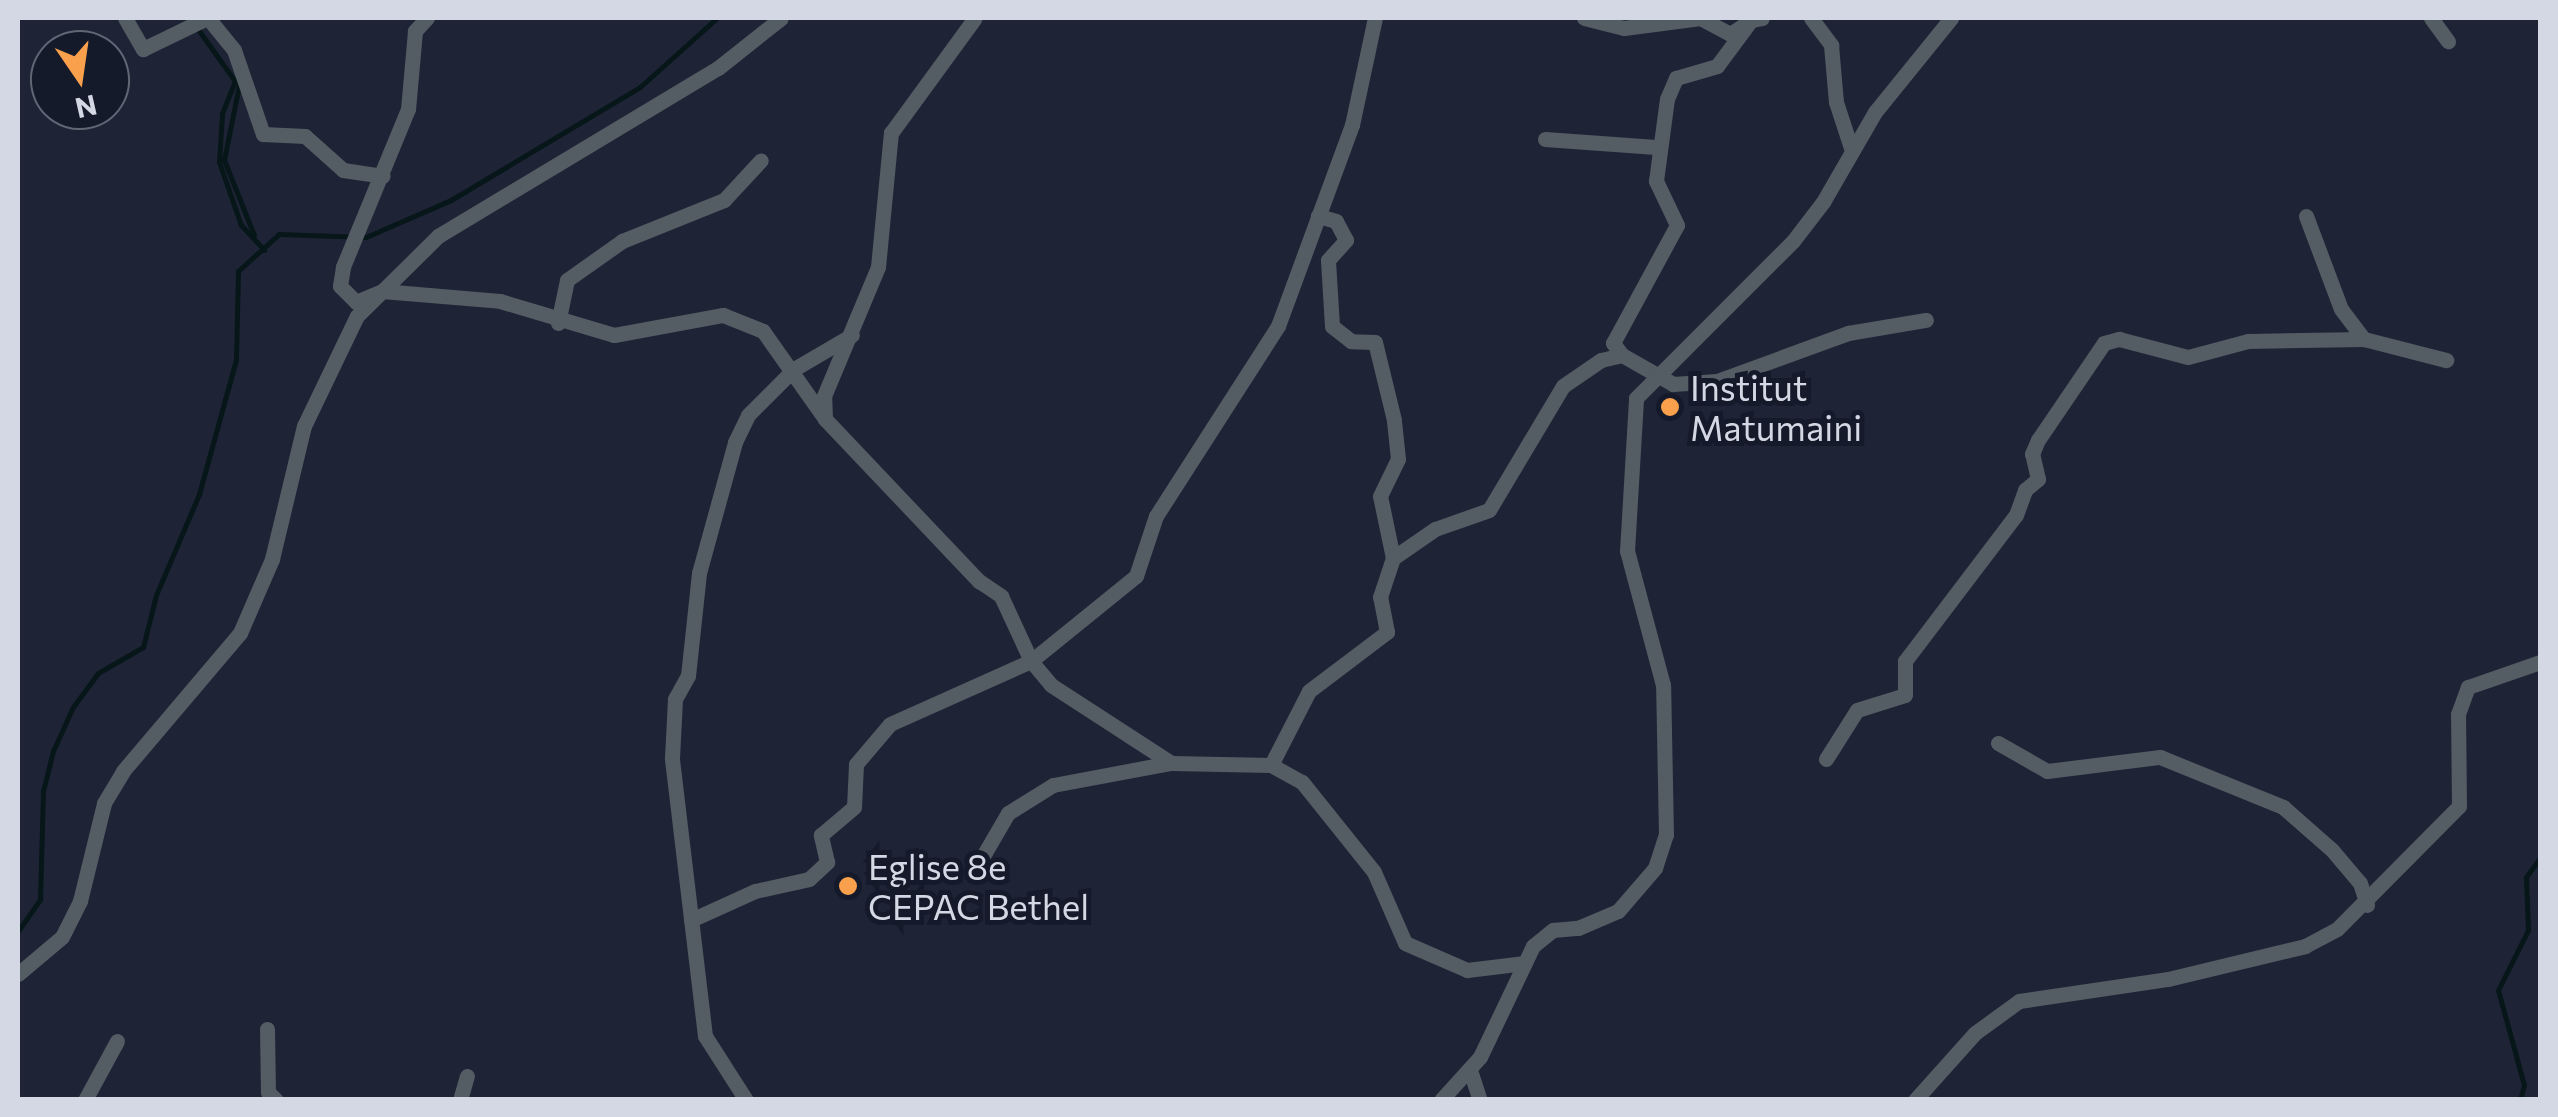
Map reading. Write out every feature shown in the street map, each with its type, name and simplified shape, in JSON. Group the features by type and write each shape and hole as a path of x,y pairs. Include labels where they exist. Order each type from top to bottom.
{"street":[{"path":"126,18 143,49 207,18 234,50 263,134 305,136 344,170 383,176"},
{"path":"427,18 416,31 408,109 383,176 354,229 340,286 356,302 382,291 500,301 558,323 637,335 723,315 763,331 794,370 824,419 979,582 1000,596 1016,616 1032,661 1079,707 1171,763"},
{"path":"18,974 62,937 80,901 104,804 123,771 240,633 262,592 320,384 357,316 438,236 718,68 782,18"},
{"path":"824,419 824,396 878,267 892,133 975,18"},
{"path":"691,920 755,891 809,879 826,862 820,835 854,807 856,764 890,724 1032,661 1136,576 1156,516 1278,326 1352,125 1375,18"},
{"path":"1584,18 1624,28 1700,18 1730,34 1756,19"},
{"path":"1811,18 1831,45 1836,102 1851,148"},
{"path":"1442,1100 1470,1070 1543,935 1618,911 1655,868 1666,835 1663,686 1627,551 1636,398 1654,373 1691,348 1793,241 1824,202 1851,148 1951,18"},
{"path":"2430,18 2448,40"},
{"path":"1756,19 1716,66 1676,78 1656,148 1656,182 1677,226 1613,343 1622,355 1673,384 1717,380 1848,333 1926,320"},
{"path":"1545,139 1656,148"},
{"path":"558,323 567,280 622,241 724,200 761,160"},
{"path":"1271,765 1308,690 1387,632 1380,597 1393,558 1380,496 1398,459 1394,420 1375,342 1352,341 1332,326 1328,260 1346,240 1336,221 1318,216"},
{"path":"2306,216 2340,309 2364,338"},
{"path":"746,1100 705,1036 672,758 674,699 688,676 700,573 735,442 748,415 794,370 852,336"},
{"path":"1826,759 1858,710 1905,695 1905,662 2016,514 2025,490 2038,479 2032,454 2038,440 2104,342 2119,339 2188,357 2248,340 2364,338 2446,360"},
{"path":"1393,558 1436,529 1489,510 1563,386 1582,370 1622,355"},
{"path":"1915,1100 1975,1033 2020,1001 2168,979 2305,946 2367,905 2460,806 2458,714 2468,687 2540,662"},
{"path":"1998,743 2046,772 2160,757 2283,807 2351,872 2367,905"},
{"path":"983,856 1008,813 1040,791 1171,763 1271,765 1325,804 1374,872 1405,944 1466,970 1525,964"},
{"path":"266,1029 268,1092 276,1100"},
{"path":"85,1100 117,1041"},
{"path":"1470,1070 1480,1100"},
{"path":"460,1100 468,1076"}],"waterway":[{"path":"190,18 235,81 222,114 219,162 241,225 264,250"},
{"path":"18,931 40,899 43,791 53,751 73,707 98,673 143,647 156,595 199,494 236,360 238,271 279,234 366,237 451,200 640,87 717,18"},
{"path":"239,85 224,160 254,235"},
{"path":"2520,1100 2524,1085 2498,990 2528,930 2526,877 2540,858"}],"place":[{"name":"Institut Matumaini","path":"1670,407"},
{"name":"Eglise 8e CEPAC Bethel","path":"848,886"}]}
